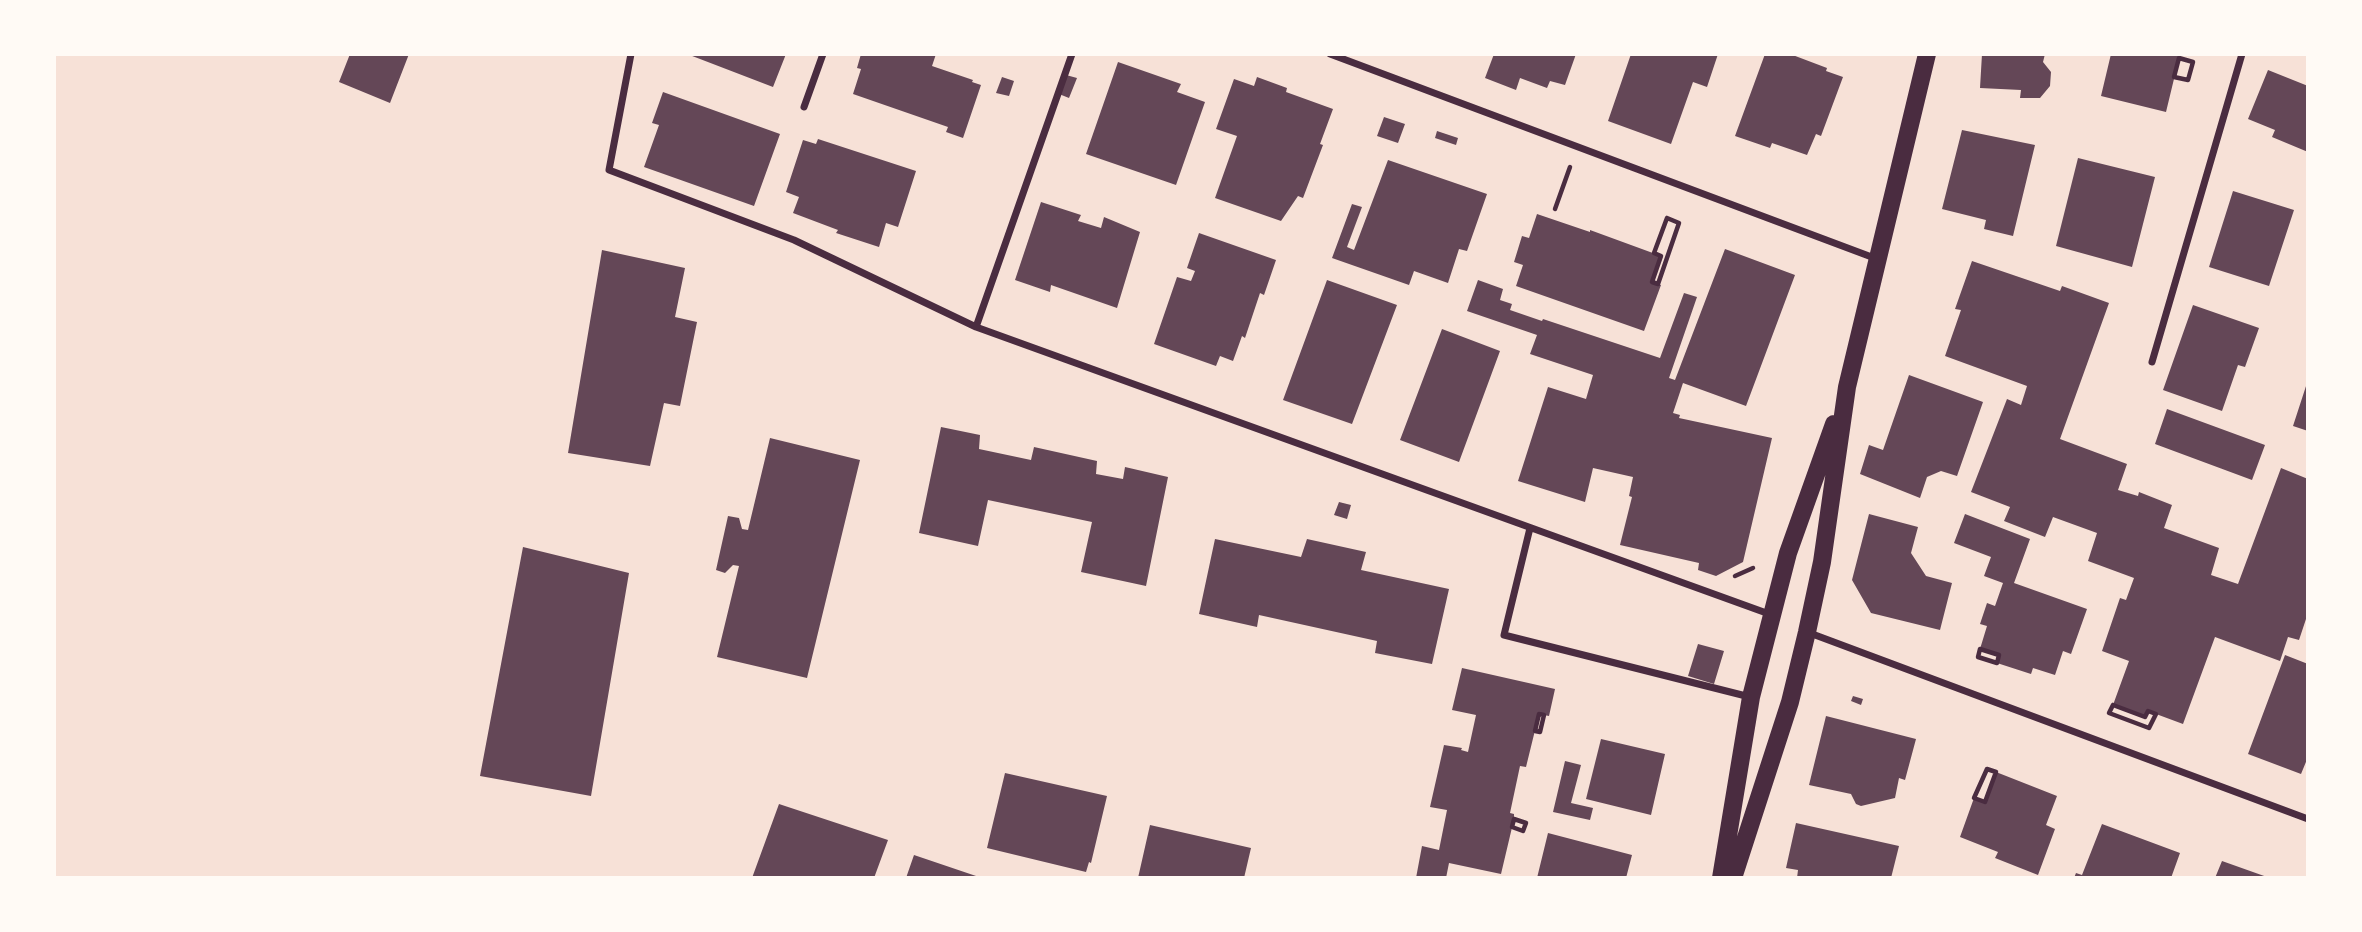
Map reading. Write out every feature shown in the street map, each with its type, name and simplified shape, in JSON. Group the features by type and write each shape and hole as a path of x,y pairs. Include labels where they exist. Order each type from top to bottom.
{"main road":[{"path":"1733,878 1790,702 1807,632 1822,562 1847,387 1927,54"},
{"path":"1721,878 1751,697 1788,553 1847,387"}],"street":[{"path":"631,54 609,170 794,240 976,327 1773,615"},
{"path":"804,107 823,54"},
{"path":"976,327 1072,54"},
{"path":"1330,54 1877,259"},
{"path":"2152,362 2242,54"},
{"path":"1530,528 1504,635 1751,697"},
{"path":"1807,632 2308,819"}],"path":[{"path":"2179,58 2193,61 2188,80 2175,77 2179,58"},
{"path":"1555,209 1569,169"},
{"path":"1667,218 1679,223 1658,284 1652,282 1661,256 1654,253 1667,218"},
{"path":"1694,587 1739,575 1759,565"},
{"path":"1980,649 1999,655 1997,663 1978,657 1980,649"},
{"path":"2113,705 2145,718 2148,711 2156,714 2149,728 2109,713 2113,705"},
{"path":"1987,769 1996,772 1985,802 1975,798 1987,769"}],"building":[{"path":"350,54 409,54 390,103 339,82"},
{"path":"687,54 786,54 773,87"},
{"path":"861,54 936,54 932,66 981,85 963,138 946,132 948,127 853,94 861,69 857,68"},
{"path":"1494,54 1576,54 1565,85 1550,81 1547,88 1520,78 1516,90 1485,78"},
{"path":"1631,54 1718,54 1707,87 1693,82 1671,144 1608,121"},
{"path":"1765,54 1790,54 1843,77 1821,136 1816,134 1807,155 1772,143 1770,148 1735,136"},
{"path":"1982,54 2045,54 2043,62 2051,72 2050,86 2040,98 2020,98 2021,90 1980,88"},
{"path":"2111,54 2180,54 2166,112 2101,96"},
{"path":"1118,62 1181,84 1177,92 1205,102 1176,185 1086,154"},
{"path":"2268,70 2308,86 2308,152 2272,137 2275,130 2248,119"},
{"path":"1066,75 1077,78 1069,98 1059,94"},
{"path":"1002,77 1014,81 1009,96 996,93"},
{"path":"1257,77 1287,88 1286,92 1333,109 1303,198 1298,196 1281,221 1215,198 1237,136 1216,129 1234,79 1254,86"},
{"path":"663,92 780,134 754,206 644,167 659,125 652,123"},
{"path":"1384,117 1405,124 1398,143 1377,136"},
{"path":"1962,130 2035,145 2013,236 1984,229 1986,220 1942,209"},
{"path":"1437,131 1458,138 1456,145 1435,138"},
{"path":"818,139 916,171 898,227 886,223 879,247 836,233 838,230 793,213 799,197 786,192 803,140 816,144"},
{"path":"2078,158 2155,177 2132,267 2056,246"},
{"path":"1388,160 1487,194 1467,251 1459,249 1448,283 1414,271 1409,285 1332,258 1352,204 1362,207 1347,247 1354,250"},
{"path":"2233,191 2294,210 2269,286 2209,267"},
{"path":"1041,202 1081,215 1078,221 1101,228 1104,217 1140,232 1117,308 1051,285 1050,292 1015,280"},
{"path":"1537,214 1661,256 1652,282 1661,285 1644,331 1516,286 1523,265 1514,262 1522,236 1529,238"},
{"path":"1199,233 1276,260 1264,295 1260,293 1245,338 1242,336 1233,361 1220,356 1216,366 1154,344 1177,277 1191,281 1195,271 1187,268"},
{"path":"1725,249 1795,275 1746,406 1683,383 1673,413 1680,415 1679,418 1772,438 1743,562 1716,576 1698,570 1699,563 1620,545 1632,497 1629,496 1633,477 1593,468 1585,502 1518,481 1548,387 1586,399 1593,375 1530,354 1537,335 1467,311 1478,280 1503,289 1500,300 1512,304 1510,310 1660,358 1684,293 1697,297 1669,378 1675,380"},
{"path":"602,250 685,268 675,317 697,322 680,406 664,403 650,466 568,453"},
{"path":"1972,261 2060,291 2062,286 2109,303 2060,439 2127,464 2118,490 2138,496 2139,492 2172,505 2164,528 2219,548 2211,575 2238,584 2281,468 2308,479 2308,620 2306,619 2299,640 2288,637 2280,661 2215,637 2183,724 2148,711 2145,717 2113,705 2129,661 2102,651 2120,598 2126,600 2134,578 2088,561 2097,533 2053,517 2045,537 2004,521 2010,507 1971,492 2007,399 2021,405 2027,386 1945,356 1961,310 1955,309"},
{"path":"1327,280 1397,305 1352,424 1283,400"},
{"path":"2193,305 2259,328 2245,367 2238,365 2222,411 2163,390"},
{"path":"1442,329 1500,351 1459,462 1400,440"},
{"path":"1909,375 1983,402 1957,476 1941,471 1927,477 1920,498 1860,474 1869,445 1883,450"},
{"path":"2308,383 2308,431 2293,426"},
{"path":"2167,409 2265,445 2252,480 2155,444"},
{"path":"941,427 980,435 979,449 1031,460 1034,447 1097,461 1096,474 1123,479 1125,467 1168,477 1146,586 1081,572 1092,522 988,500 978,546 919,533"},
{"path":"770,438 860,460 807,678 717,657 739,566 733,565 725,573 716,570 728,516 739,518 742,529 748,530"},
{"path":"1339,502 1351,505 1347,519 1334,515"},
{"path":"1869,514 1918,527 1911,553 1926,576 1952,583 1940,630 1871,613 1852,580"},
{"path":"1965,514 2030,539 2014,583 2087,609 2071,654 2063,651 2055,675 2033,668 2031,674 1997,663 1999,655 1980,649 1987,626 1980,624 1987,603 1995,606 2003,583 1984,576 1991,557 1954,543"},
{"path":"1215,539 1301,557 1307,539 1366,552 1361,570 1449,589 1432,664 1375,653 1377,641 1259,615 1257,627 1199,614"},
{"path":"523,547 629,573 591,796 480,776"},
{"path":"1698,644 1724,651 1714,684 1688,676"},
{"path":"2285,655 2308,664 2308,757 2301,774 2248,754"},
{"path":"1462,668 1555,689 1549,716 1539,714 1526,767 1520,766 1510,813 1514,814 1514,819 1501,874 1449,863 1446,878 1416,878 1422,846 1439,850 1447,810 1430,807 1444,745 1462,748 1461,750 1468,752 1476,715 1452,710"},
{"path":"1853,696 1863,699 1861,705 1851,701"},
{"path":"1826,716 1916,739 1905,780 1899,778 1895,798 1861,806 1856,804 1851,794 1809,785"},
{"path":"1601,739 1665,754 1651,815 1586,799"},
{"path":"1565,761 1581,765 1571,803 1593,808 1590,820 1553,812"},
{"path":"1996,772 2057,796 2046,825 2055,829 2038,875 1995,858 1998,852 1960,837 1974,798 1985,802"},
{"path":"1005,773 1107,796 1091,863 1089,862 1086,872 987,848"},
{"path":"779,804 888,840 874,878 752,878"},
{"path":"1796,823 1899,846 1891,878 1797,878 1798,870 1786,868"},
{"path":"2102,824 2180,853 2171,878 2074,878 2076,873 2082,875"},
{"path":"1150,825 1251,848 1244,878 1138,878"},
{"path":"1548,833 1632,855 1626,878 1537,878"},
{"path":"914,855 979,877 979,878 906,878"},
{"path":"2222,861 2267,877 2267,878 2215,878"}]}
